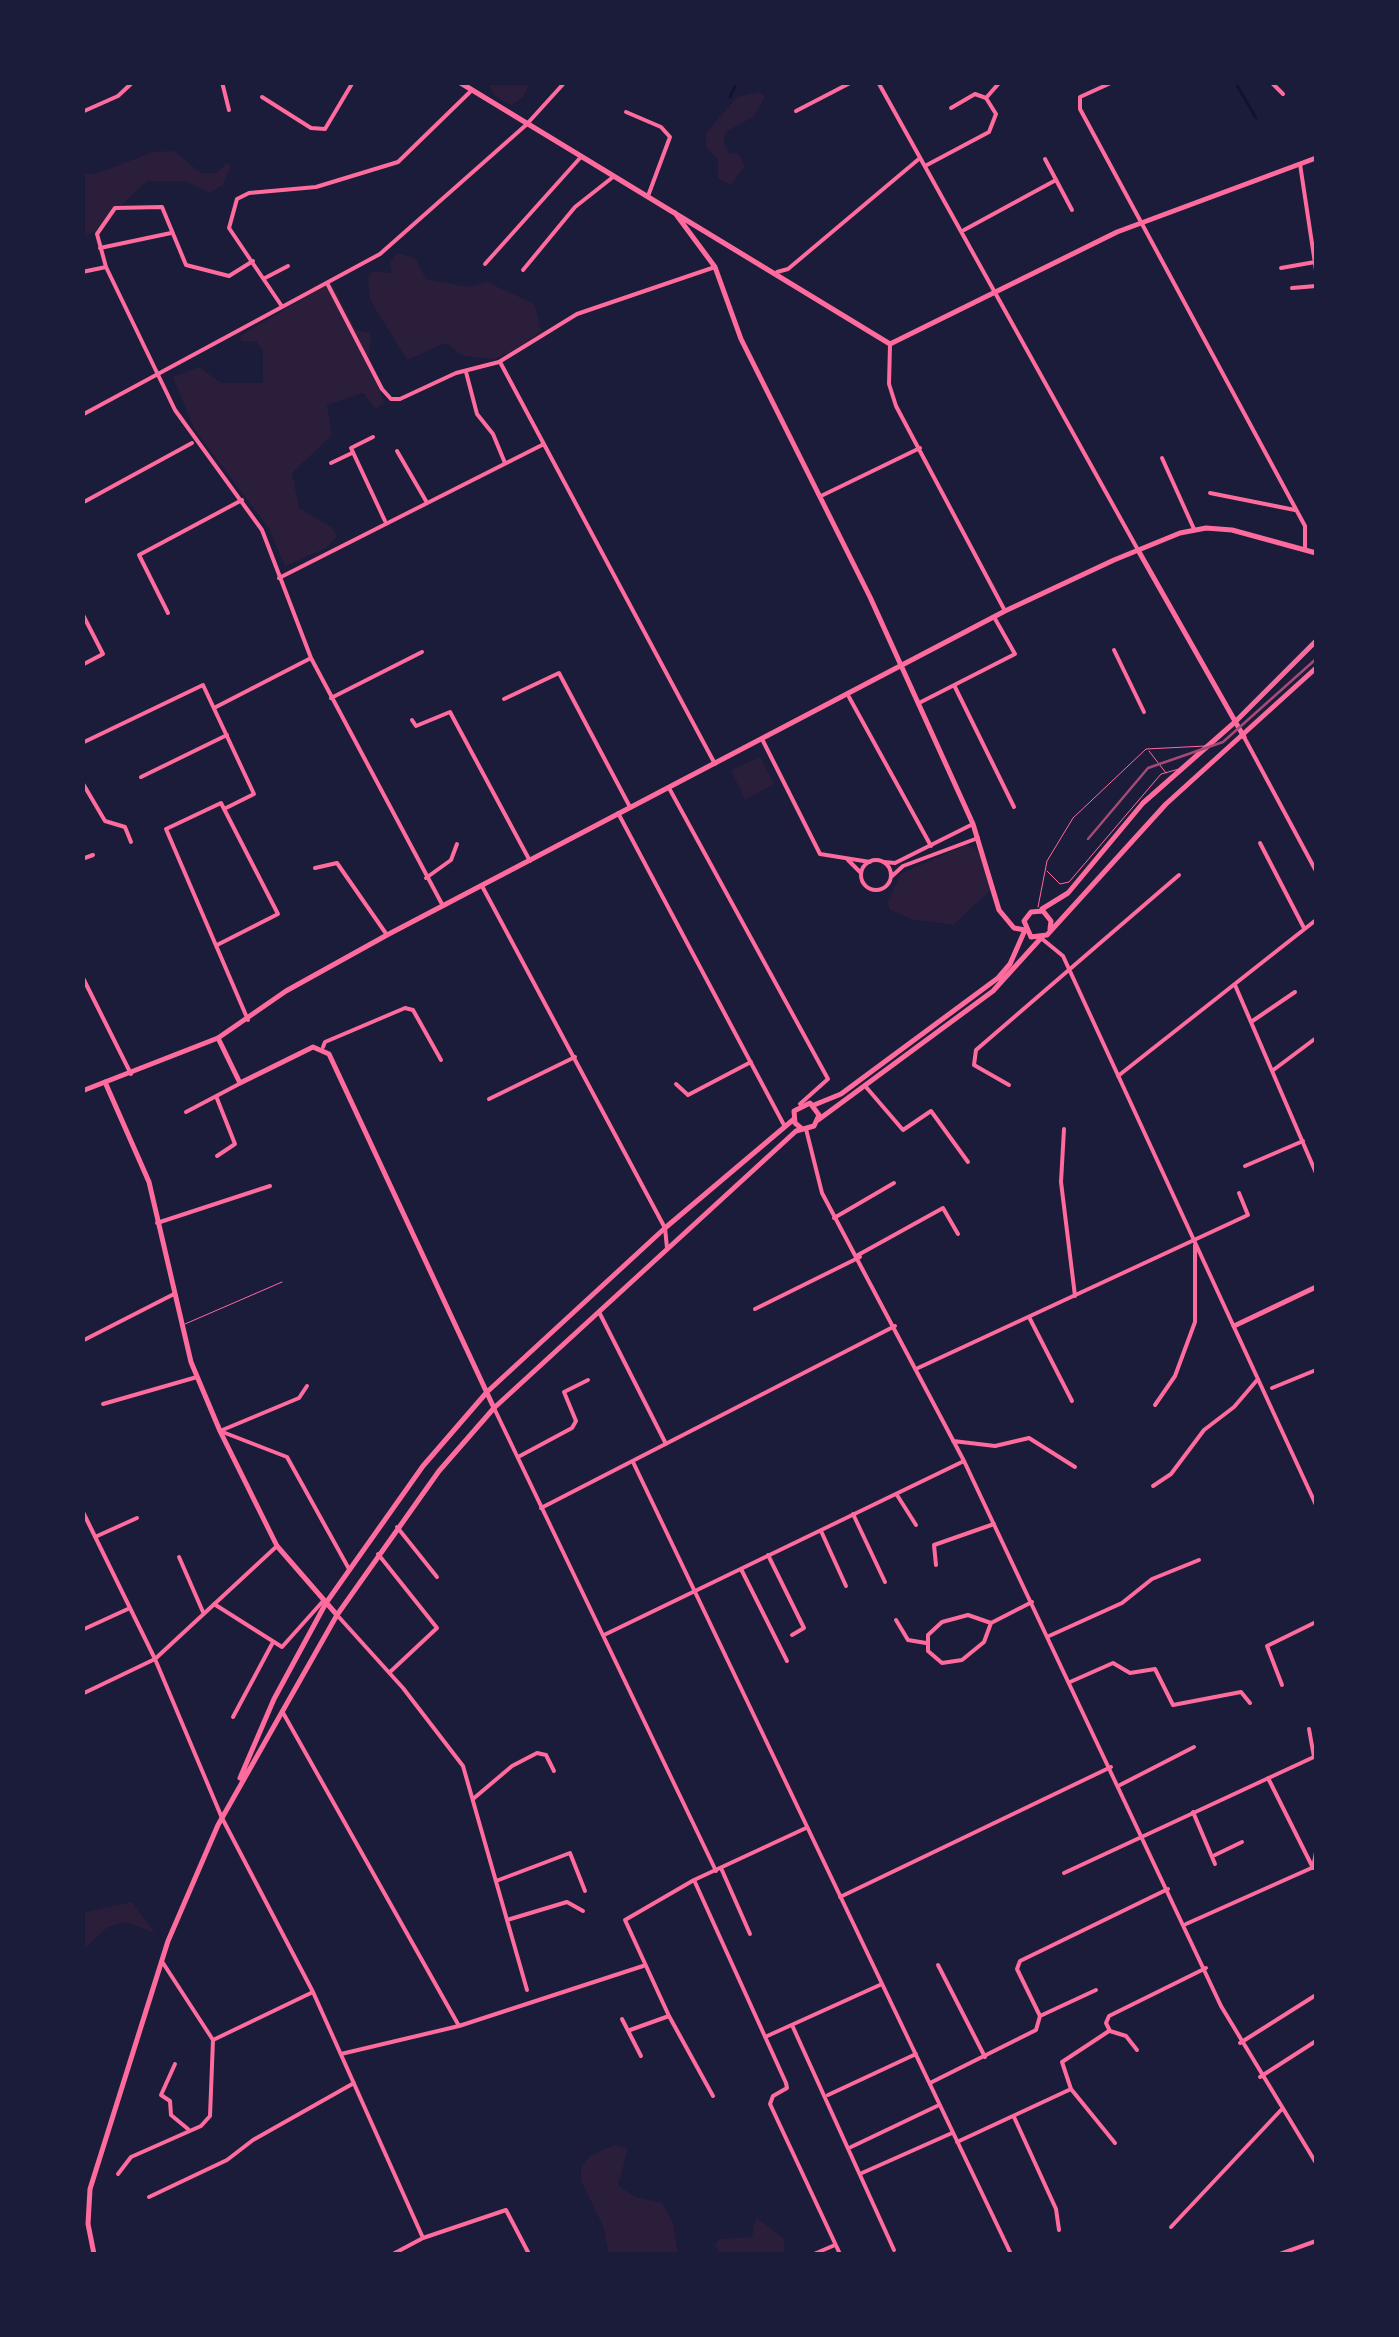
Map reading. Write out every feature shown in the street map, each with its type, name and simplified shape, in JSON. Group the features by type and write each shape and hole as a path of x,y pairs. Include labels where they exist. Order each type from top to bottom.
{"street":[{"path":"82,112 118,96 133,82"},
{"path":"222,82 229,110"},
{"path":"262,97 311,128 325,129 353,82"},
{"path":"459,82 890,344"},
{"path":"82,414 394,244 526,126 565,82"},
{"path":"658,82 666,82"},
{"path":"796,111 852,82"},
{"path":"878,82 1316,871"},
{"path":"986,98 1000,82"},
{"path":"1114,82 1078,102 1305,526 1305,550"},
{"path":"1270,82 1283,94"},
{"path":"282,306 228,228 238,199 249,193 316,187 398,162 472,90"},
{"path":"925,166 990,132 996,114 986,98 975,94 951,108"},
{"path":"626,112 661,127 670,137 648,196"},
{"path":"485,264 580,158"},
{"path":"777,272 788,269 920,158"},
{"path":"890,344 1140,222 1316,158"},
{"path":"1045,159 1072,210"},
{"path":"1300,164 1316,270"},
{"path":"523,270 575,207 613,177"},
{"path":"962,230 1056,180"},
{"path":"253,261 229,276 197,270 181,260 162,207 126,206 109,212 101,222 100,248 106,267 194,442 262,530 311,658 443,906"},
{"path":"675,214 715,268 741,340 822,496 902,667 973,824 999,910 1014,928 1041,938 1063,956 1316,1505"},
{"path":"100,248 171,233"},
{"path":"707,254 724,242"},
{"path":"1281,268 1315,262"},
{"path":"266,278 288,266"},
{"path":"82,272 106,267"},
{"path":"327,282 391,399 466,370 500,362 577,314 715,268"},
{"path":"1292,288 1316,286"},
{"path":"890,344 889,384 1005,612"},
{"path":"500,362 715,764"},
{"path":"466,370 477,414 505,463"},
{"path":"331,463 373,436"},
{"path":"82,503 194,442"},
{"path":"279,578 384,521 542,445"},
{"path":"822,496 920,448"},
{"path":"396,450 426,501"},
{"path":"352,453 384,521"},
{"path":"1162,458 1194,529"},
{"path":"1210,493 1295,510"},
{"path":"168,613 139,555 242,500"},
{"path":"82,1091 218,1038 286,991 387,935 849,697 994,617 1138,550 1194,529 1232,530 1316,553"},
{"path":"82,613 103,654 82,665"},
{"path":"918,704 1015,654 994,617"},
{"path":"1006,918 1017,922 1068,892 1143,803 1235,722 1316,641"},
{"path":"1114,650 1144,712"},
{"path":"332,698 422,652"},
{"path":"214,708 311,658"},
{"path":"94,2254 88,2224 90,2189 161,1960 229,1804 337,1615 398,1527 494,1408 804,1128 817,1123 994,991 1166,804 1316,668"},
{"path":"504,698 559,673 630,807"},
{"path":"82,743 203,685 254,794 226,808"},
{"path":"954,685 1014,806"},
{"path":"849,697 930,846"},
{"path":"412,720 416,726 450,712 530,861"},
{"path":"142,777 227,736"},
{"path":"762,741 820,854 895,862 973,824"},
{"path":"82,782 105,821 125,827 131,842"},
{"path":"213,1604 272,1644 290,1644 349,1570 422,1466 487,1392 664,1228 793,1118 800,1104 828,1079 669,788"},
{"path":"217,945 278,914 226,808 220,803 166,829 248,1020"},
{"path":"618,813 784,1125"},
{"path":"848,860 862,874 866,887 875,890 884,888 903,866 957,842 978,838"},
{"path":"1260,843 1304,930"},
{"path":"426,878 451,860 458,844"},
{"path":"82,859 93,855"},
{"path":"862,874 870,862"},
{"path":"884,862 891,878"},
{"path":"315,868 337,863 387,935"},
{"path":"1009,1085 974,1065 976,1050 1179,875"},
{"path":"482,886 664,1228 667,1248"},
{"path":"1038,910 1049,917 1050,929"},
{"path":"800,1104 814,1105 842,1094 977,995 1010,964 1025,917"},
{"path":"1118,1076 1316,920"},
{"path":"83,976 131,1074"},
{"path":"1235,984 1316,1173"},
{"path":"1251,1022 1295,992"},
{"path":"186,1112 313,1046 323,1047 344,1033 406,1008 414,1010 440,1060"},
{"path":"218,1038 240,1083"},
{"path":"1272,1071 1316,1038"},
{"path":"323,1047 541,1508 750,1934"},
{"path":"489,1099 574,1057"},
{"path":"676,1084 688,1095 751,1062"},
{"path":"105,1082 148,1182 182,1326 197,1377 220,1431 277,1546 390,1672 463,1766 527,1990"},
{"path":"866,1087 902,1130 930,1111 968,1162"},
{"path":"216,1096 235,1144 217,1156"},
{"path":"814,1105 817,1123 812,1138 820,1185 834,1218 859,1256 964,1461 1240,2043 1316,2163"},
{"path":"778,1114 793,1118 812,1138"},
{"path":"1064,1129 1061,1182 1076,1296"},
{"path":"1245,1166 1302,1141"},
{"path":"834,1218 894,1183"},
{"path":"157,1223 270,1186"},
{"path":"918,1368 1248,1215 1238,1193"},
{"path":"755,1309 943,1208 958,1234"},
{"path":"1156,1405 1175,1376 1195,1322 1195,1240"},
{"path":"1234,1326 1316,1287"},
{"path":"82,1341 174,1294"},
{"path":"599,1312 666,1444"},
{"path":"1029,1317 1072,1401"},
{"path":"541,1508 896,1326"},
{"path":"1272,1388 1316,1370"},
{"path":"104,1404 197,1377"},
{"path":"1152,1486 1172,1474 1204,1430 1234,1407 1258,1378"},
{"path":"518,1457 572,1428 576,1422 564,1392 588,1380"},
{"path":"220,1431 299,1398 307,1386"},
{"path":"220,1431 287,1456 349,1570"},
{"path":"954,1442 995,1446 1029,1438 1075,1466"},
{"path":"604,1635 964,1461"},
{"path":"633,1462 1011,2254"},
{"path":"896,1494 916,1525"},
{"path":"82,1510 155,1659 222,1818 313,1992 423,2238"},
{"path":"853,1514 885,1582"},
{"path":"96,1537 137,1518"},
{"path":"936,1566 931,1550 934,1545 994,1524"},
{"path":"398,1527 437,1577"},
{"path":"821,1531 846,1586"},
{"path":"82,1694 155,1659 277,1546"},
{"path":"378,1554 437,1628 390,1672"},
{"path":"768,1555 804,1628 792,1635"},
{"path":"178,1557 204,1613"},
{"path":"1048,1636 1122,1603 1152,1578 1199,1560"},
{"path":"741,1569 787,1662"},
{"path":"229,1804 274,1699 325,1601"},
{"path":"896,1620 908,1640 926,1643 938,1661 955,1662 978,1650 991,1623 1032,1602"},
{"path":"82,1630 130,1608"},
{"path":"926,1643 932,1628 958,1616 974,1615 991,1623"},
{"path":"1282,1684 1267,1646 1316,1622"},
{"path":"232,1717 272,1644"},
{"path":"1069,1683 1113,1663 1130,1673 1155,1669 1173,1705 1240,1692 1250,1703"},
{"path":"282,1711 459,2026"},
{"path":"1064,1873 1315,1756 1309,1729"},
{"path":"1120,1786 1194,1746"},
{"path":"473,1798 512,1766 537,1753 546,1756 554,1771"},
{"path":"840,1896 1111,1767"},
{"path":"1268,1778 1315,1867"},
{"path":"1193,1812 1215,1864"},
{"path":"713,2096 626,1927 630,1915 694,1880 806,1828"},
{"path":"1214,1856 1242,1842"},
{"path":"1315,1867 1316,1852"},
{"path":"496,1881 570,1853 585,1890"},
{"path":"1186,1924 1315,1867"},
{"path":"694,1880 787,2088 773,2096 770,2104 840,2254"},
{"path":"1040,2019 1016,1966 1169,1888"},
{"path":"506,1920 568,1902 584,1911"},
{"path":"118,2174 130,2158 201,2126 210,2116 212,2040 176,1976 161,1960"},
{"path":"342,2054 459,2026 635,1972 644,1963"},
{"path":"938,1965 984,2057"},
{"path":"1137,2050 1126,2036 1110,2031 1106,2023 1109,2016 1206,1968"},
{"path":"765,2037 882,1984"},
{"path":"930,2083 1032,2033 1040,2019 1096,1990"},
{"path":"212,2040 313,1992"},
{"path":"1240,2043 1316,1996"},
{"path":"630,2030 669,2016"},
{"path":"622,2019 641,2056"},
{"path":"792,2025 828,2095 894,2250"},
{"path":"1110,2031 1062,2062 1071,2089 1116,2143"},
{"path":"1260,2076 1316,2041"},
{"path":"828,2095 916,2054"},
{"path":"174,2064 164,2079 162,2095 170,2101 171,2115 188,2129"},
{"path":"148,2197 227,2160 252,2140 354,2082"},
{"path":"957,2142 1071,2089"},
{"path":"851,2147 939,2105"},
{"path":"1171,2227 1282,2110"},
{"path":"1014,2117 1056,2209 1059,2230"},
{"path":"862,2172 952,2133"},
{"path":"393,2254 423,2238 506,2210 528,2254"},
{"path":"1280,2254 1316,2240"},
{"path":"814,2254 835,2244"}],"lane":[{"path":"1038,910 1039,886 1060,834 1146,749 1208,746"},
{"path":"1146,749 1166,772"},
{"path":"1046,868 1054,880 1069,882 1166,772 1183,767"},
{"path":"182,1326 282,1282"}],"shaded area":[{"path":"489,82 530,83 523,97 511,105 494,95"},
{"path":"759,92 765,97 753,117 727,131 723,140 729,153 739,154 745,166 731,185 718,178 718,160 706,147 706,133 737,97"},
{"path":"174,151 201,173 216,173 227,163 231,166 223,185 210,193 185,181 147,181 94,232 83,237 82,174 95,174 153,152"},
{"path":"397,253 416,259 426,279 466,287 487,282 526,300 535,305 541,331 515,351 494,359 463,356 446,343 407,360 370,300 368,280 372,271 392,273 390,263"},
{"path":"331,282 356,330 371,333 369,355 384,403 376,409 363,393 327,405 332,435 292,473 299,508 331,527 337,536 326,548 285,566 269,529 194,429 173,377 199,367 221,383 263,383 263,351 256,341 241,341 240,336"},
{"path":"760,757 774,784 745,800 731,770"},
{"path":"967,844 978,851 993,888 953,925 910,919 889,909 888,901 901,874"},
{"path":"132,1902 155,1933 126,1922 108,1927 83,1950 83,1909 87,1912"},
{"path":"614,2145 628,2149 618,2185 635,2197 662,2203 673,2222 678,2254 609,2254 603,2226 581,2181 581,2167 590,2156"},
{"path":"756,2217 784,2239 784,2254 720,2254 715,2245 719,2239 752,2237"}],"waterway":[{"path":"730,97 737,82"},
{"path":"1235,82 1256,118"}],"tram line":[{"path":"1088,839 1148,768 1223,742 1316,659"}]}
